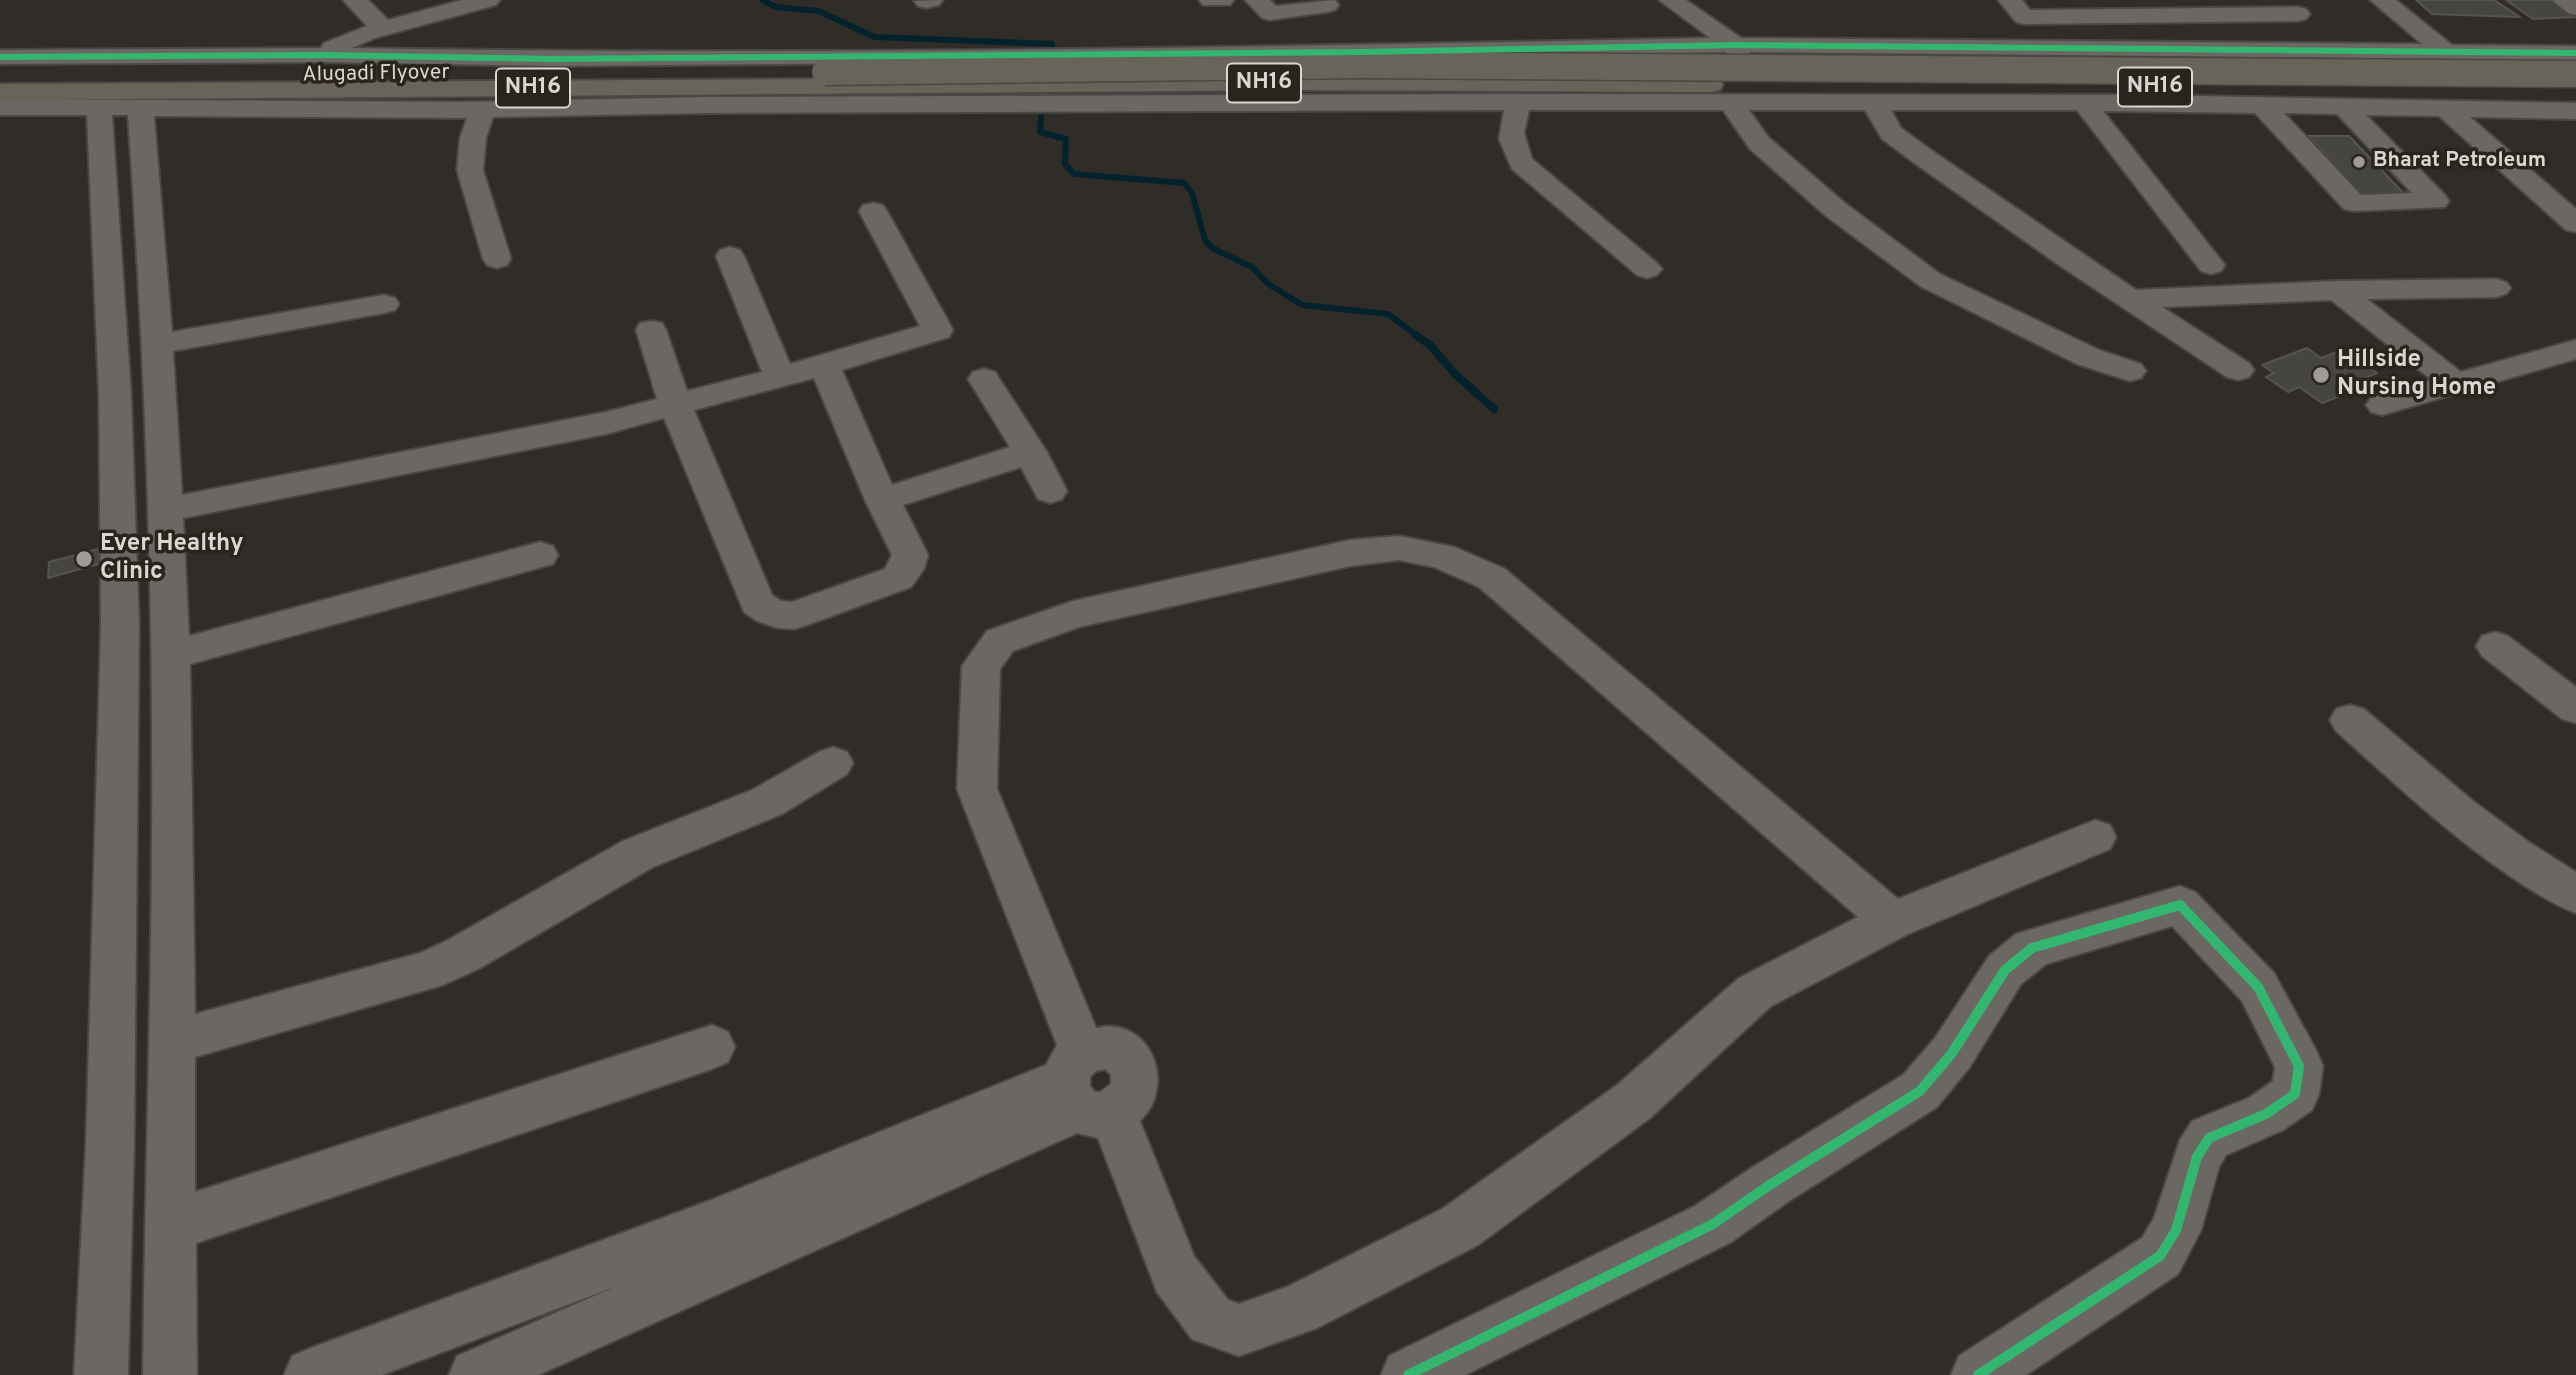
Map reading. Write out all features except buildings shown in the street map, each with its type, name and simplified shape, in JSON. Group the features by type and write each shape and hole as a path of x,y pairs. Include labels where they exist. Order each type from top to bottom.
{"highway":[{"name":"Alugadi Flyover","path":"0,79 548,74 756,65"},
{"name":"NH16","path":"756,65 820,80 2576,88"},
{"name":"NH16","path":"710,97 820,80 1363,65 2576,75"},
{"name":"Alugadi Flyover","path":"0,92 351,90 710,97"}],"street":[{"path":"355,0 383,29"},
{"path":"323,55 339,44 383,29 488,0"},
{"path":"1211,0 1222,0"},
{"path":"1257,0 1270,13 1326,5"},
{"path":"2010,0 2024,17 2291,7 2343,53"},
{"path":"2382,0 2448,53"},
{"path":"2564,0 2576,8"},
{"path":"1662,4 1735,45 1760,103"},
{"path":"1662,4 1703,47 1725,103 1759,143 1836,210 1930,280 2088,358 2130,372"},
{"path":"0,57 323,55 756,65 1041,54 1735,45 2343,53 2576,53"},
{"path":"0,107 483,109 710,97 2084,103 2576,111"},
{"path":"1519,102 1509,130 1511,145 1521,163 1647,269"},
{"path":"1874,103 1891,134 2238,370"},
{"path":"2084,103 2211,265"},
{"path":"2263,106 2354,203 2435,201 2344,107"},
{"path":"99,107 115,395 120,625 110,1130 101,1375"},
{"path":"140,107 159,344 166,510 173,813 170,1375"},
{"path":"483,109 473,138 470,170 496,259"},
{"path":"2446,109 2576,224"},
{"path":"166,510 606,422 824,365 938,330 873,211"},
{"path":"730,256 780,377"},
{"path":"2130,299 2337,290 2496,288"},
{"path":"2337,290 2455,383"},
{"path":"159,344 384,304"},
{"path":"651,330 675,404 745,579 757,603 766,612 778,616 794,615 898,578 906,569 910,555 824,365"},
{"path":"2382,405 2576,349"},
{"path":"985,379 1030,452 1050,491"},
{"path":"883,500 1030,452"},
{"path":"1892,921 1492,578 1441,556 1399,548 1350,553 1073,615 1000,641 981,666 977,789 1084,1089 1175,1274 1211,1320 1239,1330 1298,1310 1460,1227 1633,1101 1755,992 1892,921 2095,837"},
{"path":"169,656 540,555"},
{"path":"2495,646 2576,708"},
{"path":"2350,720 2463,820 2530,869 2576,894"},
{"path":"171,1042 427,971 464,954 638,854 767,802 833,763"},
{"path":"1408,1375 1713,1224 1771,1184 1920,1091 1952,1052 2005,970 2032,948 2180,905 2258,986 2299,1066 2295,1094 2266,1114 2209,1138 2197,1157 2176,1230 2160,1256 1978,1375"},
{"path":"170,1226 712,1047"},
{"path":"476,1375 933,1154 1084,1089"},
{"path":"311,1375 693,1231 933,1154"}],"waterway":[{"path":"762,0 776,7 819,11 874,37 1052,44 1054,57"},
{"path":"1041,117 1040,132 1066,139 1065,164 1074,174 1184,183 1192,193 1205,240 1212,248 1252,267 1267,283 1302,305 1388,314 1419,337"},
{"path":"1416,335 1430,345 1454,373 1494,409"}],"cycle path":[{"path":"0,57 323,55 552,59 1363,52 1735,45 2576,53"},
{"path":"1408,1375 1713,1224 1771,1184 1920,1091 1952,1053 2005,970 2032,948 2180,905 2258,987 2299,1066 2295,1094 2266,1114 2209,1138 2197,1157 2176,1230 2160,1256 1978,1375"}],"place":[{"name":"Bharat Petroleum","path":"2359,162"},
{"name":"Hillside Nursing Home","path":"2321,375"},
{"name":"Ever Healthy Clinic","path":"84,559"}]}
